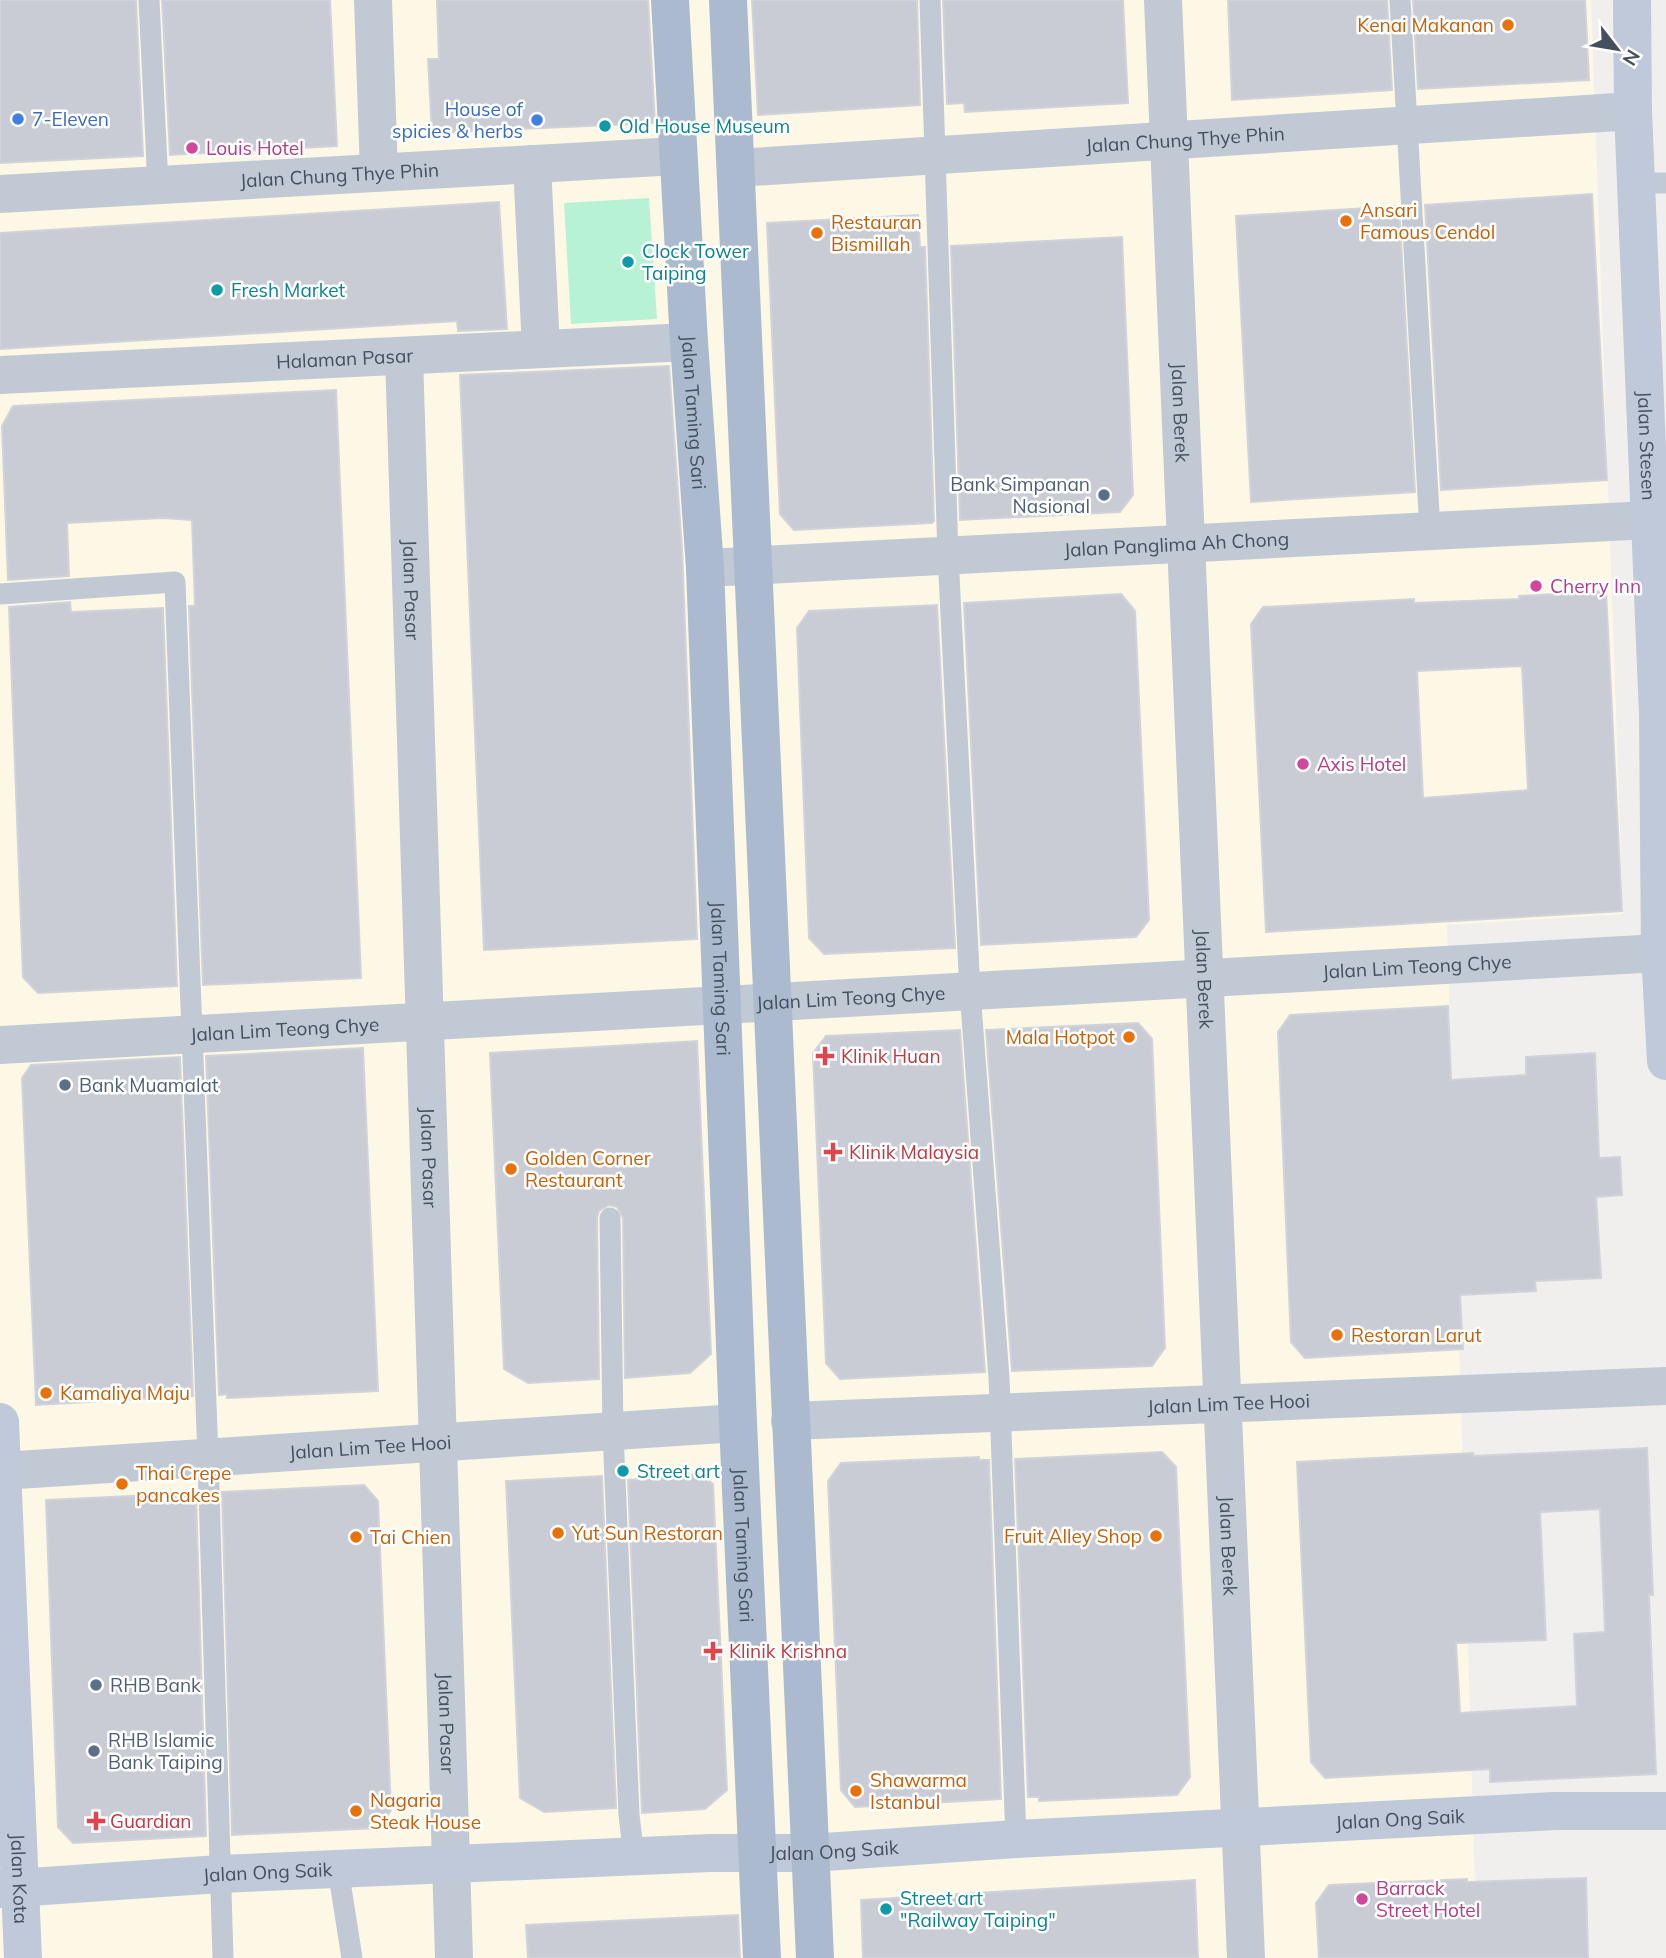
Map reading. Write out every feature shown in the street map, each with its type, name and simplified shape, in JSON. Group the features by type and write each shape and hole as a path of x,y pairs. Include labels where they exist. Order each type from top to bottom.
{"main road":[{"name":"Jalan Taming Sari","path":"670,0 677,156 705,568 762,1958"},
{"path":"728,0 815,1958"},
{"name":"Jalan Stesen","path":"1632,0 1633,111 1651,183 1649,520 1658,714 1666,1061"},
{"name":"Jalan Kota","path":"0,1422 10,1888 23,1958"},
{"name":"Jalan Ong Saik","path":"10,1888 220,1874 634,1857 810,1853 1016,1839 1555,1811 1666,1811"}],"street":[{"path":"373,0 379,172"},
{"name":"Jalan Berek","path":"1163,0 1246,1958"},
{"name":"Jalan Chung Thye Phin","path":"736,168 1633,111"},
{"name":"Jalan Chung Thye Phin","path":"0,194 677,156"},
{"path":"532,164 541,349"},
{"name":"Halaman Pasar","path":"0,375 689,342"},
{"name":"Jalan Pasar","path":"404,356 454,1958"},
{"name":"Jalan Panglima Ah Chong","path":"705,568 1649,520"},
{"name":"Jalan Lim Teong Chye","path":"0,1045 1205,978 1662,940"},
{"name":"Jalan Lim Tee Hooi","path":"790,1421 1666,1386"},
{"name":"Jalan Lim Tee Hooi","path":"2,1471 738,1423"}],"lane":[{"path":"149,0 158,185"},
{"path":"930,0 948,555 970,991 1000,1412 1016,1839"},
{"path":"1400,0 1430,531"},
{"path":"0,594 174,582 208,1457 223,1958"},
{"path":"610,1218 614,1431 629,1815 634,1857"},
{"path":"338,1869 352,1958"}],"shaded area":[{"path":"0,0 1591,0 1623,914 1447,925 1477,1958 0,1958"}],"green space":[{"path":"649,198 657,319 571,324 564,203"}],"building":[{"path":"0,0 136,0 143,156 0,163"},
{"path":"162,0 330,0 337,146 170,155"},
{"path":"437,0 648,0 655,123 432,133 428,59 439,59"},
{"path":"752,0 917,0 920,105 758,115"},
{"path":"943,0 1123,0 1128,103 965,112 964,103 947,104"},
{"path":"1228,0 1387,0 1392,90 1232,100"},
{"path":"1413,0 1585,0 1589,80 1418,89"},
{"path":"1592,194 1607,480 1441,490 1425,205"},
{"path":"499,202 507,329 458,331 457,321 0,349 0,233"},
{"path":"1399,206 1415,492 1251,502 1236,216"},
{"path":"918,215 920,247 925,247 934,521 794,530 780,514 767,223"},
{"path":"1122,237 1133,495 1120,512 960,520 951,246"},
{"path":"669,366 682,549 697,939 484,950 460,375"},
{"path":"336,390 361,978 203,985 189,606 195,606 192,520 162,518 67,523 69,576 8,580 2,426 13,406"},
{"path":"1606,591 1622,911 1266,932 1251,624 1263,607 1414,599 1414,603 1519,599 1519,596","holes":["1522,666 1528,790 1423,798 1417,671"]},
{"path":"1121,594 1135,611 1149,920 1136,937 981,945 964,603"},
{"path":"70,602 71,612 163,608 177,986 38,993 23,977 9,607"},
{"path":"937,605 955,948 824,954 809,938 797,628 809,611"},
{"path":"1448,1006 1451,1080 1526,1075 1526,1057 1595,1053 1599,1158 1620,1157 1622,1195 1596,1197 1601,1278 1535,1281 1536,1291 1460,1295 1463,1349 1305,1358 1291,1342 1278,1032 1290,1015"},
{"path":"1138,1023 1152,1039 1165,1348 1152,1366 1012,1371 986,1030"},
{"path":"960,1030 985,1372 840,1379 826,1363 813,1053 826,1036"},
{"path":"697,1041 711,1354 690,1373 625,1378 623,1218 617,1207 609,1205 599,1211 597,1218 599,1379 528,1383 504,1369 490,1053"},
{"path":"363,1048 378,1391 227,1398 227,1394 219,1395 206,1056"},
{"path":"180,1057 193,1396 36,1405 22,1078 31,1065"},
{"path":"1647,1448 1656,1774 1490,1782 1490,1769 1325,1778 1311,1762 1297,1462 1473,1453 1473,1456","holes":["1600,1509 1605,1632 1574,1634 1577,1706 1460,1713 1456,1643 1546,1640 1540,1512"]},
{"path":"1162,1452 1176,1467 1190,1777 1177,1795 1039,1801 1039,1797 1028,1797 1015,1459"},
{"path":"979,1457 979,1460 989,1460 1001,1799 855,1807 841,1790 828,1481 841,1463"},
{"path":"701,1474 713,1484 727,1790 705,1809 642,1813 628,1480"},
{"path":"602,1476 616,1808 544,1812 520,1798 506,1481"},
{"path":"364,1485 378,1501 391,1810 379,1828 232,1835 222,1492"},
{"path":"196,1493 206,1836 73,1843 58,1827 46,1500"},
{"path":"1586,1878 1588,1958 1319,1958 1316,1903 1329,1885 1467,1879 1467,1882"},
{"path":"1195,1880 1198,1958 863,1958 861,1900"},
{"path":"738,1915 740,1958 528,1958 526,1925"}],"place":[{"name":"Kenai Makanan","path":"1508,25"},
{"name":"7-Eleven","path":"18,119"},
{"name":"House of spicies & herbs","path":"537,120"},
{"name":"Old House Museum","path":"605,126"},
{"name":"Louis Hotel","path":"192,148"},
{"name":"Ansari Famous Cendol","path":"1346,221"},
{"name":"Restauran Bismillah","path":"817,233"},
{"name":"Clock Tower Taiping","path":"628,262"},
{"name":"Fresh Market","path":"217,290"},
{"name":"Bank Simpanan Nasional","path":"1104,495"},
{"name":"Cherry Inn","path":"1536,586"},
{"name":"Axis Hotel","path":"1303,764"},
{"name":"Mala Hotpot","path":"1129,1037"},
{"name":"Klinik Huan","path":"825,1056"},
{"name":"Bank Muamalat","path":"65,1085"},
{"name":"Klinik Malaysia","path":"833,1152"},
{"name":"Golden Corner Restaurant","path":"511,1169"},
{"name":"Restoran Larut","path":"1337,1335"},
{"name":"Kamaliya Maju","path":"46,1393"},
{"name":"Street art","path":"623,1471"},
{"name":"Thai Crepe pancakes","path":"122,1484"},
{"name":"Yut Sun Restoran","path":"558,1533"},
{"name":"Fruit Alley Shop","path":"1156,1536"},
{"name":"Tai Chien","path":"356,1537"},
{"name":"Klinik Krishna","path":"713,1651"},
{"name":"RHB Bank","path":"96,1685"},
{"name":"RHB Islamic Bank Taiping","path":"94,1751"},
{"name":"Shawarma Istanbul","path":"856,1791"},
{"name":"Nagaria Steak House","path":"356,1811"},
{"name":"Guardian","path":"96,1821"},
{"name":"Barrack Street Hotel","path":"1362,1899"},
{"name":"Street art \"Railway Taiping\"","path":"886,1909"}]}
